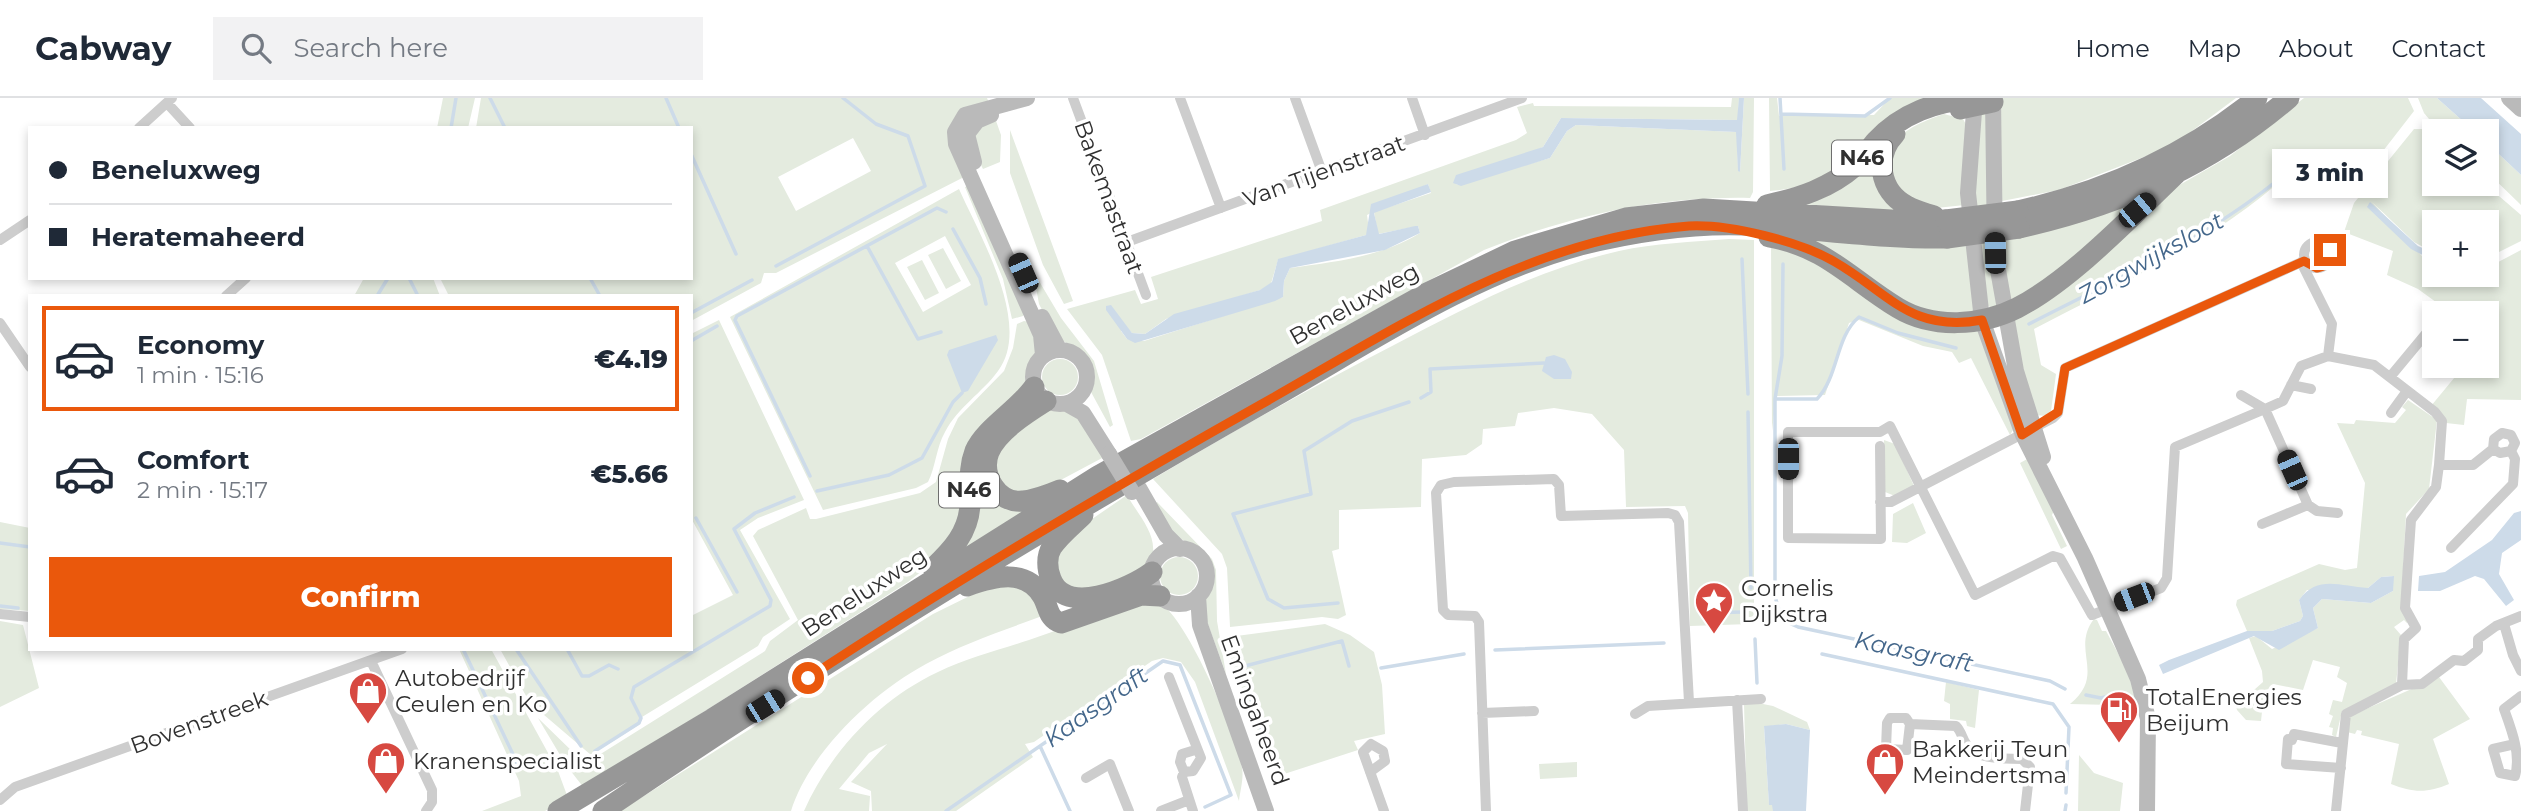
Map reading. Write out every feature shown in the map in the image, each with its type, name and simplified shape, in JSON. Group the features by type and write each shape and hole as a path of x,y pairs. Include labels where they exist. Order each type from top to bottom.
{"highway":[{"name":"Beneluxweg","path":"2019,220 2149,167 2208,135 2257,98"},
{"name":"Beneluxweg","path":"603,811 1103,483 1482,282 1524,264 1579,246 1655,230 1741,225 1909,239 1946,229 2019,220 2110,204 2176,174 2243,134 2289,98"},
{"name":"N46","path":"1744,210 1815,191 1856,166 1877,141 1907,115 1942,103 1981,100"},
{"name":"N46","path":"1946,229 1895,197 1884,182 1881,160 1886,144 1909,124 1940,111 1981,100"},
{"name":"N46","path":"1699,226 1781,239 1809,249 1837,263 1899,308 1916,317 1936,322 1982,320 2017,308 2065,275 2176,174"},
{"name":"Beneluxweg","path":"558,811 767,686 907,594 1103,483 1427,293 1515,251 1626,218 1704,209 1909,221 1946,229"},
{"name":"N46","path":"1040,394 989,452 986,466 993,487 1002,496 1022,502 1103,483"},
{"name":"N46","path":"907,594 959,540 971,506 971,465 982,440 1025,400 1040,394"},
{"name":"N46","path":"1103,483 1051,548 1048,559 1052,583 1060,593 1080,600 1139,581 1155,565"},
{"name":"N46","path":"933,597 997,576 1014,577 1037,589 1051,618 1061,623 1141,595 1169,600"}],"street":[{"path":"1027,98 977,121 967,134 967,145 1040,314 1059,349"},
{"path":"1027,98 965,115 955,132 956,144 1041,335 1043,355"},
{"name":"Bakemastraat","path":"1073,98 1146,295"},
{"path":"1180,98 1220,208"},
{"path":"1295,98 1322,172"},
{"path":"1412,98 1425,135"},
{"name":"Van Tijenstraat","path":"1126,243 1522,98"},
{"path":"2509,98 2521,109"},
{"path":"141,126 170,100 189,126"},
{"path":"1981,100 2003,313 2028,431"},
{"path":"1981,100 1968,193 1982,320 2056,499 2138,679 2147,711 2147,811"},
{"path":"0,240 28,221"},
{"path":"1880,502 1891,502 2028,431 2058,412 2065,368 2302,262 2332,324 2328,356"},
{"path":"228,294 244,280"},
{"path":"0,323 28,365"},
{"path":"2390,377 2422,338"},
{"path":"1067,404 1084,392 1088,377 1084,363 1074,353 1059,349 1043,355 1033,370 1040,394 1083,413 1113,452"},
{"path":"1880,446 1881,538 1788,538 1788,432 1880,432 1890,426 1975,595 2053,556 2060,558 2092,615 2161,588 2166,578 2172,456 2175,447 2283,401 2301,366 2328,356 2374,365 2442,421 2437,487 2411,520 2405,607 2416,628 2404,639 2402,685"},
{"path":"2291,385 2311,389"},
{"path":"2391,413 2407,391"},
{"path":"1084,392 1113,452 1166,535 1180,549 1195,554 1205,567 1206,583 1198,596 1169,600 1153,583 1156,537 1135,490"},
{"path":"2241,395 2264,409 2308,505 2317,511 2338,513"},
{"path":"2439,466 2473,465 2493,449 2494,439 2502,433 2511,435 2515,443 2511,451"},
{"path":"2493,449 2500,453 2511,451"},
{"path":"2451,548 2513,484 2515,459 2511,451"},
{"path":"1486,811 1480,640 1475,616 1448,615 1443,610 1436,493 1441,485 1454,482 1554,479 1559,485 1561,516 1668,513 1675,516 1679,522 1689,702"},
{"path":"2262,524 2308,505"},
{"path":"1155,565 1169,551 1180,549"},
{"name":"Emingaheerd","path":"1198,596 1200,625 1266,811"},
{"name":"Emingaheerd","path":"1169,600 1200,625"},
{"path":"0,614 28,617"},
{"path":"2336,811 2346,714 2402,685 2422,684 2455,660 2464,661 2478,650 2478,639 2521,616"},
{"path":"2504,624 2521,671"},
{"name":"Bovenstreek","path":"2,804 15,787 397,651"},
{"path":"371,661 432,790 432,802 426,811"},
{"path":"1161,811 1191,806 1182,777 1184,772 1193,771 1199,765 1201,758 1195,750 1195,739 1169,677"},
{"path":"2515,744 2504,709 2521,696"},
{"path":"1635,714 1642,707 1761,699"},
{"path":"1737,700 1743,811"},
{"path":"1482,713 1534,710"},
{"path":"1910,723 1956,726 1967,745 1981,756 2022,759 2030,767 2025,811"},
{"path":"2341,768 2286,764 2288,739 2292,740 2294,734 2342,743"},
{"path":"1086,778 1114,760 1129,811"},
{"path":"1370,772 1384,811"}],"shaded area":[{"path":"443,98 475,98 468,126 437,126"},
{"path":"481,98 987,98 989,103 971,108 966,176 776,273 764,273 761,283 693,320 693,294 448,294 441,280 693,280 693,126 476,126","holes":["853,138 871,171 796,211 778,177"]},
{"path":"1732,98 1739,98 1738,120 1561,118 1543,147 1456,185 1550,158 1567,131 1576,125 1737,132 1740,172 1744,98 1754,98 1753,192 1750,198 1682,201 1614,211 1548,227 1484,250 1141,439 1131,441 1102,355 1067,309 1135,290 1141,304 1158,299 1151,277 1322,221 1320,210 1516,140 1527,133 1517,107 1533,103 1534,106 1731,107","holes":["1428,184 1431,193 1374,212 1378,234 1418,226 1420,233 1374,253 1290,268 1284,281 1283,297 1144,341 1127,339 1121,331 1128,329 1132,333 1145,334 1166,319 1270,287 1278,260 1366,235 1369,230 1367,215"]},
{"path":"1769,98 1777,98 1779,116 1874,115 1890,98 1947,98 1885,143 1841,170 1795,187 1770,191"},
{"path":"1997,98 2236,98 2172,146 2059,190 1997,202"},
{"path":"2304,98 2408,98 2414,111 2352,191 2320,169 2298,165 2238,215 2205,236 2138,275 2034,329 2041,365 2056,374 2051,411 2047,416 2034,415 2012,320 2176,187 2230,156"},
{"path":"2418,98 2437,98 2461,119 2429,119"},
{"path":"1979,111 1987,115 1998,305 1992,308 1988,306 1973,199"},
{"path":"1944,114 1963,119 1969,130 1965,205 1936,208 1901,198 1886,157 1897,140 1909,129"},
{"path":"995,118 1001,135 1000,162 983,169 972,147 976,128"},
{"path":"2414,129 2422,129 2422,196 2499,196 2521,215 2521,241 2499,252 2499,210 2422,210 2422,246 2372,202 2422,256 2422,287 2499,287 2499,262 2521,250 2521,400 2467,399 2464,425 2446,423 2431,406 2454,378 2499,378 2499,301 2434,301 2418,289 2387,275 2393,251 2344,232 2354,203"},
{"path":"1010,130 1073,301 1064,304 1043,265 1010,173"},
{"path":"1881,148 1901,212 1800,204"},
{"path":"2499,154 2521,175 2521,205 2499,184"},
{"path":"970,185 1026,311 1023,316 1012,319 1003,279 965,187"},
{"path":"959,189 999,280 1009,329 1007,352 998,371 950,423 942,438 928,482 916,488 823,510 730,317","holes":["945,236 971,285 923,312 895,263"]},
{"path":"2141,202 2073,263 2010,304 2001,241"},
{"path":"1794,236 1968,244 1977,311 1926,315"},
{"path":"1754,240 1754,621 1750,624 1690,626 1688,513 1685,506 1626,507 1624,450 1592,414 1554,408 1518,413 1515,426 1483,429 1482,444 1466,455 1422,459 1421,507 1339,510 1339,549 1332,551 1346,615 1338,619 1322,617 1230,627 1227,568 1222,554 1153,479 1363,361 1476,303 1532,279 1619,251 1660,244"},
{"path":"1771,241 1791,247 1880,299 1980,330 2010,416 2013,430 2010,435 1971,358 1959,363 1952,352 1923,346 1859,320 1849,323 1825,395 1776,396 1772,431"},
{"path":"943,248 961,281 946,289 928,255"},
{"path":"922,260 939,293 925,300 907,267"},
{"path":"363,280 434,280 439,294 355,294"},
{"path":"1039,281 1061,318 1094,361 1113,425 1110,427 1091,392 1091,364 1082,352 1056,337 1039,304 1035,282"},
{"path":"719,320 804,500 758,518 740,530 790,619 763,637 758,646 642,717 640,724 591,755 530,703 501,651 693,651 693,615 733,595 693,522 693,333"},
{"path":"1030,322 1037,351 1031,361 1028,386 941,556 908,582 584,788 566,765 538,718 577,756 591,760 765,651 770,641 798,620 753,536 758,530 806,508 810,519 816,519 920,493 936,482 948,439 958,418 1004,371 1013,348 1017,324"},
{"path":"1060,359 1073,364 1078,377 1073,390 1060,395 1047,390 1042,377 1047,364"},
{"path":"2408,400 2437,420 2429,489 2406,514 2401,609 2409,619 2407,623 2404,620 2394,627 2401,635 2396,684 2342,711 2336,737 2332,735 2333,728 2329,727 2333,716 2329,714 2333,700 2342,702 2347,683 2337,677 2340,667 2313,660 2303,690 2273,684 2264,693 2261,721 2246,720 2237,710 2234,698 2254,690 2263,682 2262,671 2249,638 2256,636 2272,649 2318,628 2313,608 2322,599 2371,603 2393,591 2393,576 2381,577 2368,588 2307,590 2299,600 2303,616 2300,621 2272,631 2247,631 2236,605 2237,600 2319,564 2345,570 2357,568 2365,483 2337,423 2354,424 2356,420 2395,423 2406,410 2402,407"},
{"path":"1048,408 1069,412 1083,423 1104,457 1042,490 1014,494 992,472 1000,444"},
{"path":"1884,440 1895,444 1914,486 1895,496 1885,492"},
{"path":"2029,458 2055,508 2052,515 2067,546 2061,549 2020,463"},
{"path":"974,476 994,493 1047,499 951,560"},
{"path":"1127,495 1152,538 1152,557 1148,567 1091,594 1058,583 1055,556 1079,528"},
{"path":"1157,502 1212,559 1216,570 1217,621 1226,674 1205,616 1204,600 1211,585 1212,570 1199,549 1172,534 1153,505"},
{"path":"1913,503 1926,533 1907,543 1892,542 1893,514"},
{"path":"0,522 28,528 28,611 0,609"},
{"path":"1179,557 1192,563 1198,576 1192,589 1179,595 1166,589 1160,576 1166,563"},
{"path":"996,583 1028,589 1045,615 940,656 885,691 864,708 827,747 800,789 791,811 620,811 933,614"},
{"path":"1157,601 1168,610 1195,650 1231,730 1242,768 1239,801 1195,682 1181,662 1163,658 1152,661 1034,742 1025,744 1033,757 956,811 872,811 871,791 851,782 887,744 869,753 839,789 870,796 869,811 804,811 828,768 843,748 877,712 917,683 972,658"},
{"path":"2094,619 2102,631 2106,631 2133,681 2137,698 2128,707 2125,699 2112,705 2070,704 2081,693 2086,682 2088,672 2085,641"},
{"path":"0,621 23,625 39,688 0,707"},
{"path":"1325,624 1350,635 1374,652 1382,685 1385,734 1354,741 1358,750 1275,777 1229,653 1229,637"},
{"path":"460,651 492,651 558,771 568,798 545,811 482,811 521,796 519,781"},
{"path":"2439,677 2470,719 2433,739 2449,784 2420,791 2391,784 2399,744 2361,735 2362,731 2357,730 2355,734 2347,732 2350,716"},
{"path":"1946,682 1979,690 1975,728 1967,726 1966,721 1950,719 1950,704 1944,701"},
{"path":"1744,704 1773,706 1807,722 1810,730 1786,724 1764,727 1769,804 1773,805 1773,811 1747,811"},
{"path":"2079,755 2094,773 2123,783 2120,811 2078,811"},
{"path":"1577,762 1577,777 1540,779 1539,764"}],"water":[{"path":"1739,98 1744,98 1740,172 1736,132 1576,125 1567,131 1550,158 1461,186 1453,183 1456,175 1543,147 1561,118 1737,120"},
{"path":"2437,98 2481,98 2521,134 2521,175 2499,154 2499,119 2461,119"},
{"path":"1428,184 1431,192 1374,213 1379,234 1415,226 1418,226 1420,233 1385,250 1290,268 1284,281 1283,297 1275,301 1135,343 1127,339 1106,310 1106,306 1111,305 1132,333 1145,334 1174,314 1260,290 1272,282 1278,259 1366,235 1371,204"},
{"path":"2370,202 2422,248 2422,255 2411,249 2367,207"},
{"path":"996,335 998,340 968,391 962,393 947,355 949,350"},
{"path":"1554,355 1565,359 1572,372 1571,379 1554,379 1542,371 1546,357"},
{"path":"2521,511 2521,540 2502,553 2499,574 2514,600 2506,606 2484,579 2475,576 2440,591 2418,591 2419,576 2445,572 2492,540 2514,513"},
{"path":"2394,576 2393,591 2371,603 2322,599 2313,608 2318,628 2279,650 2254,636 2163,674 2159,665 2247,631 2272,631 2300,621 2303,616 2299,600 2314,587 2330,584 2368,588 2381,577"},
{"path":"1786,724 1810,730 1806,811 1773,811 1772,805 1769,805 1764,726"}],"waterway":[{"path":"451,126 456,98"},
{"path":"490,98 504,126"},
{"path":"666,98 678,126"},
{"path":"776,266 925,186 908,136 876,124 843,98"},
{"path":"1780,98 1784,169"},
{"path":"1782,114 1865,116 1890,98"},
{"path":"693,158 736,254"},
{"name":"Zorgwijksloot","path":"2029,324 2204,232 2269,187 2300,161 2343,177"},
{"path":"810,476 735,320 737,316 937,208 946,212"},
{"path":"953,229 980,278 986,304"},
{"path":"867,246 918,339 941,332"},
{"name":"Zorgwijksloot","path":"1742,259 1748,394"},
{"name":"Zorgwijksloot","path":"1775,580 1775,399 1782,356 1783,264"},
{"path":"378,294 387,280"},
{"path":"410,280 417,294"},
{"path":"591,280 599,294"},
{"path":"693,312 752,280"},
{"name":"Zorgwijksloot","path":"1775,399 1817,399 1829,379 1845,335 1859,317 1898,333 1956,348"},
{"path":"693,340 717,326"},
{"path":"1421,398 1431,392 1430,369 1544,363"},
{"path":"817,491 889,475 922,458 953,402 962,393"},
{"path":"1338,603 1284,608 1268,599 1233,514 1311,494 1304,451 1352,421 1409,402"},
{"name":"Zorgwijksloot","path":"1748,412 1751,588"},
{"name":"Zorgwijksloot","path":"595,751 639,723 641,718 631,698 634,687 770,606 771,600 734,529 755,513 794,497"},
{"path":"696,518 737,592"},
{"path":"0,543 28,547"},
{"name":"Kaasgraft","path":"1776,600 1782,620 1798,627 2050,681 2065,689"},
{"path":"0,606 18,608"},
{"name":"Kaasgraft","path":"1702,613 1743,612"},
{"path":"1755,639 1757,683"},
{"name":"Kaasgraft","path":"1272,762 1241,667 1342,641 1349,666"},
{"name":"Kaasgraft","path":"1495,650 1664,643"},
{"path":"464,651 519,767"},
{"path":"517,651 581,746"},
{"path":"568,651 582,676 589,676 609,665 618,669"},
{"name":"Kaasgraft","path":"1381,668 1464,654"},
{"path":"1822,654 2053,704 2069,727 2066,793"},
{"name":"Kaasgraft","path":"946,811 1163,661 1180,665 1231,795 1205,807"},
{"name":"Kaasgraft","path":"2086,695 2101,698 2116,694"},
{"path":"1040,746 1070,811"},
{"path":"2065,811 2066,805"}],"place":[{"name":"Cornelis Dijkstra","path":"1714,635"},
{"name":"Autobedrijf Ceulen en Ko","path":"368,725"},
{"name":"TotalEnergies Beijum","path":"2119,744"},
{"name":"Kranenspecialist","path":"386,795"},
{"name":"Bakkerij Teun Meindertsma","path":"1885,796"}],"route":[{"path":"808,678 1092,500 1436,306 1524,264 1579,246 1665,229 1699,226 1781,239 1837,263 1868,287 1916,317 1936,322 1982,320 2022,435 2053,418 2058,412 2065,368 2304,261 2310,266 2324,267 2328,262 2330,250"}]}
